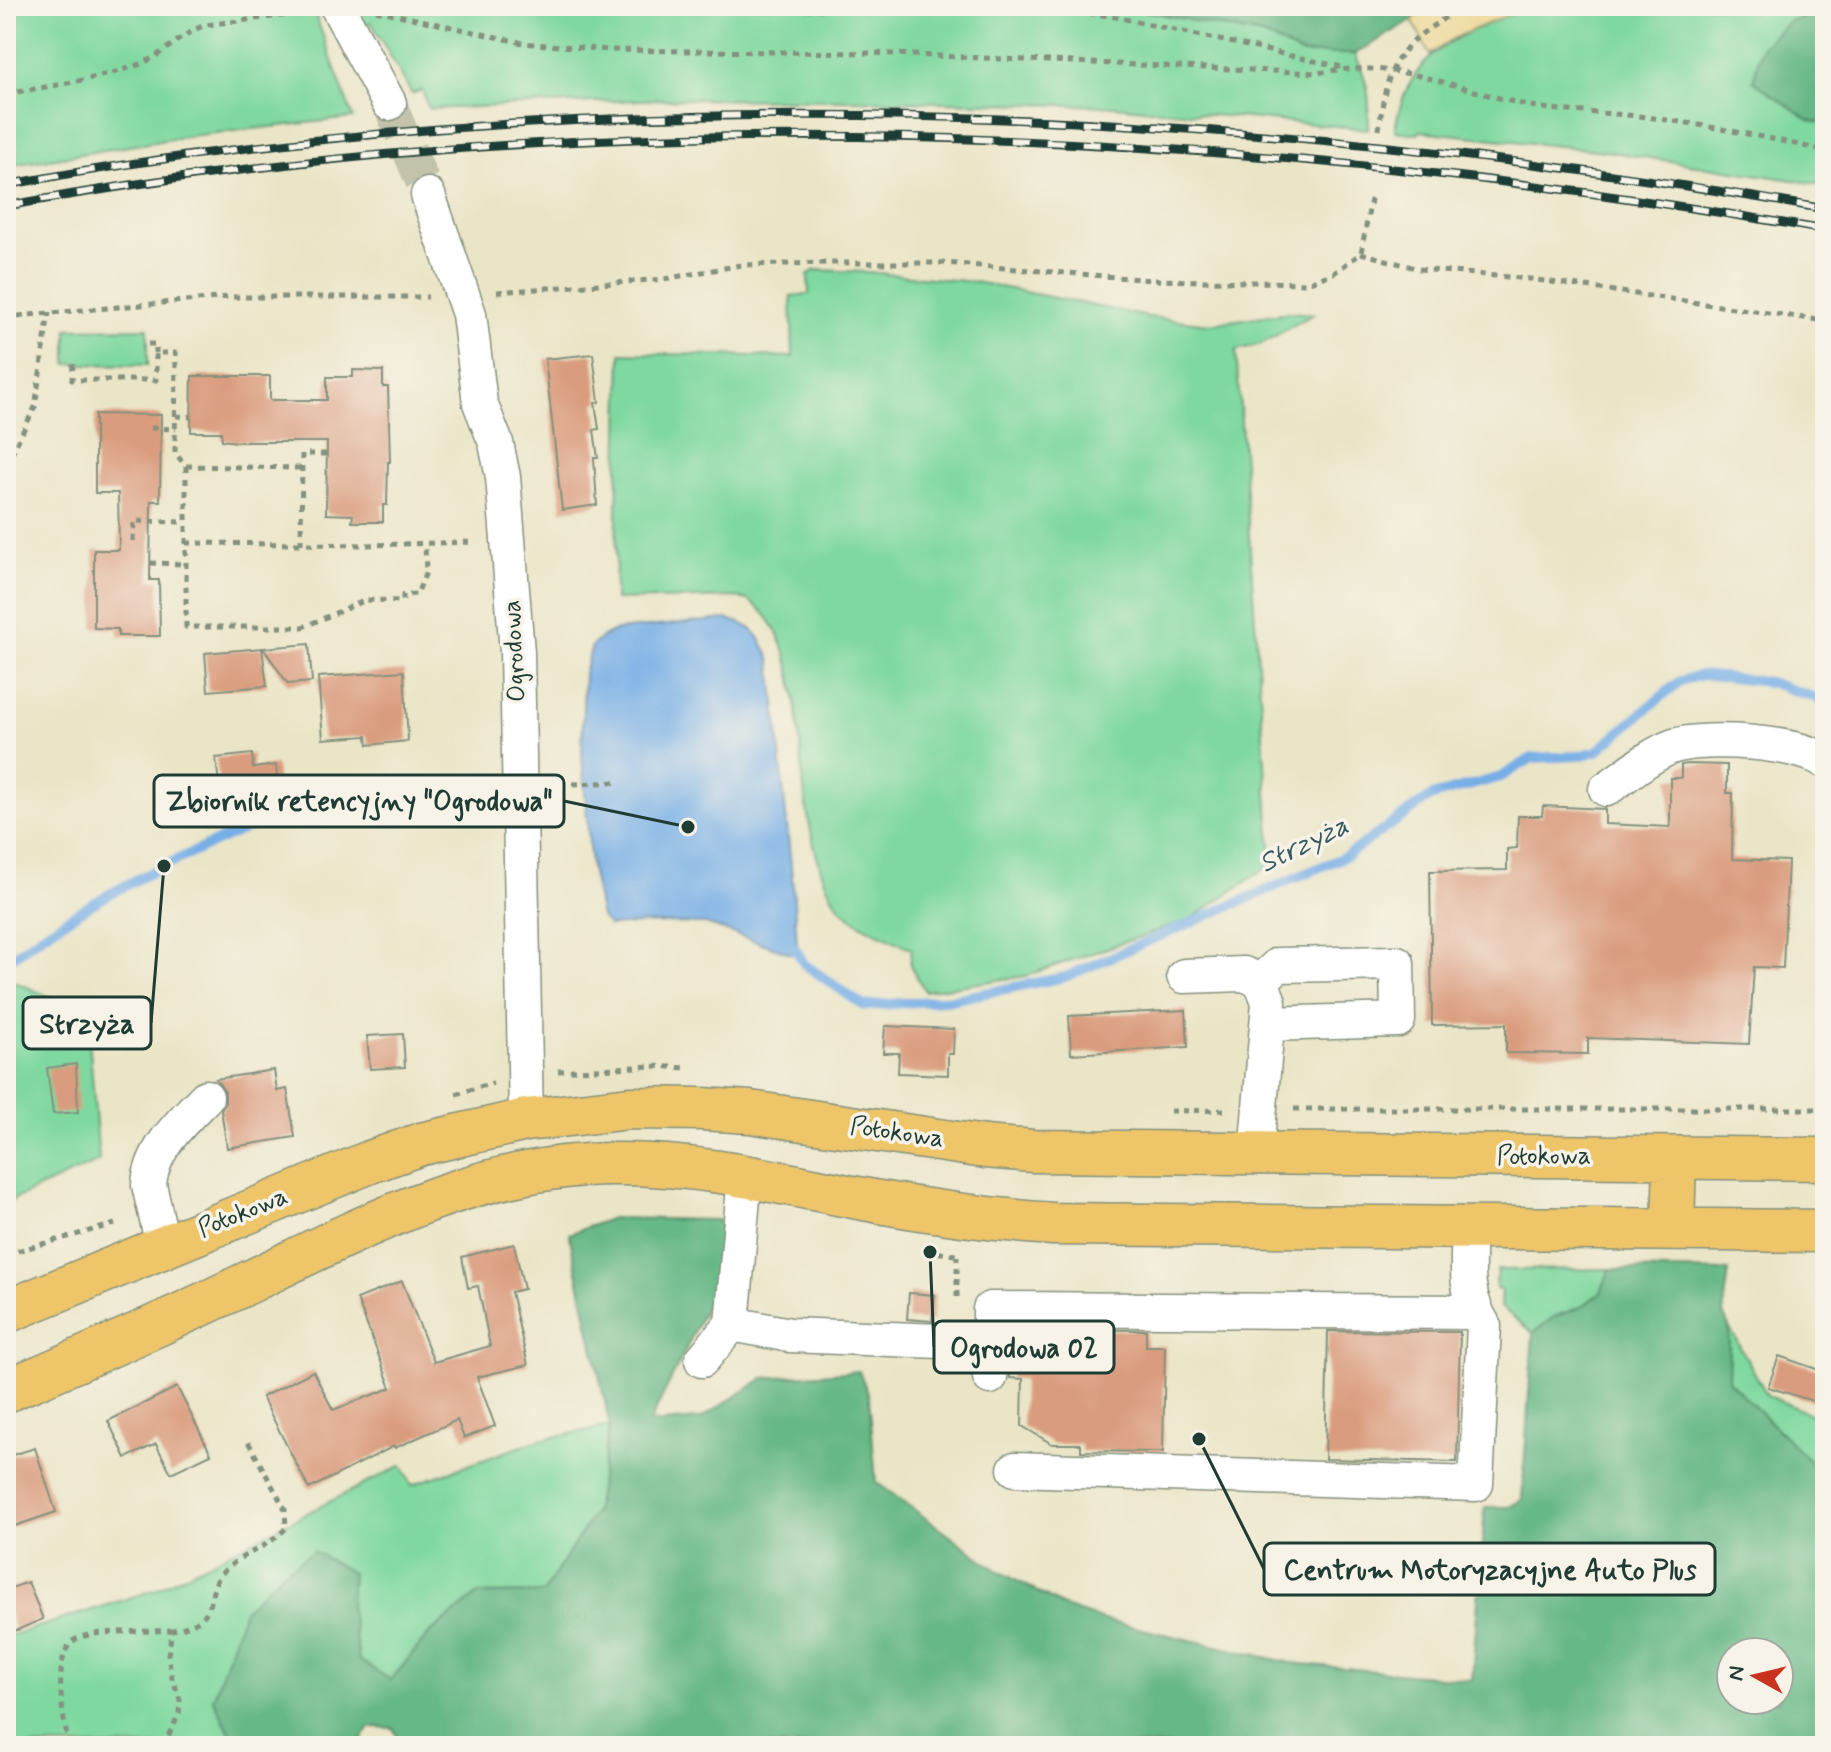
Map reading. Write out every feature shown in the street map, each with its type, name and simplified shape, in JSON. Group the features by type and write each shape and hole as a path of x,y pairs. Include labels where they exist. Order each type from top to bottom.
{"main road":[{"name":"Potokowa","path":"6,1312 158,1227 408,1148 472,1131 526,1120 630,1108 750,1112 997,1148 1047,1151 1825,1159"},
{"path":"745,1175 750,1112"},
{"path":"1673,1229 1675,1158"},
{"path":"6,1391 184,1313 360,1228 430,1199 527,1172 613,1164 669,1165 745,1175 938,1212 1053,1224 1673,1229 1819,1234"}],"street":[{"path":"338,7 389,103"},
{"name":"Ogrodowa","path":"428,195 464,295 473,336 480,403 496,443 503,477 516,639 526,1120"},
{"path":"1606,789 1671,747 1692,742 1769,744 1798,749 1825,761"},
{"path":"1261,981 1278,965 1397,963 1398,1020 1268,1024"},
{"path":"1184,976 1244,974 1261,981 1269,1002 1256,1154"},
{"path":"158,1227 149,1185 151,1170 167,1139 206,1097"},
{"path":"702,1360 732,1324 745,1175"},
{"path":"1015,1469 1476,1484 1484,1326 1475,1312 1468,1289 1469,1227"},
{"path":"990,1377 990,1309 1475,1312"},
{"path":"732,1324 790,1335 990,1343"}],"path":[{"path":"613,6 626,9 770,12 880,6"},
{"path":"1029,6 1111,16 1344,67 1432,77 1533,106 1646,117 1825,151"},
{"path":"1379,130 1390,71 1402,50 1422,33 1468,6"},
{"path":"6,94 137,66 205,25 338,7 401,14 523,43 610,50 870,53 1318,73 1344,67"},
{"path":"464,295 664,279 741,265 829,263 944,263 1152,280 1307,283 1334,273 1361,253 1372,194"},
{"path":"1361,253 1419,269 1530,279 1825,321"},
{"path":"6,317 230,297 428,297"},
{"path":"6,465 35,407 49,312"},
{"path":"73,364 72,380 156,380 156,344 148,344"},
{"path":"156,353 176,353 175,453 186,466 186,627 303,627 366,600 403,601 403,595 417,594 426,572 425,544"},
{"path":"176,416 192,417"},
{"path":"151,428 176,429"},
{"path":"301,544 302,454 326,454"},
{"path":"186,466 302,468"},
{"path":"133,541 134,521 186,522"},
{"path":"186,543 425,544 487,541"},
{"path":"150,563 186,564"},
{"path":"573,784 619,782"},
{"path":"448,1096 552,1071 653,1066 700,1070"},
{"path":"1168,1111 1825,1109"},
{"path":"6,1254 116,1223 158,1227"},
{"path":"922,1249 973,1257"},
{"path":"69,1746 61,1671 69,1646 77,1638 192,1626 206,1614 219,1577 228,1567 266,1547 286,1528 285,1509 246,1438"},
{"path":"163,1746 179,1714 180,1699 168,1655 172,1630"}],"green space":[{"path":"6,6 312,6 353,118 197,135 6,166"},
{"path":"352,6 1122,6 1266,36 1301,54 1355,54 1368,90 1368,129 1112,106 853,100 666,99 429,109 422,90 412,94 371,22 364,25"},
{"path":"1122,6 1429,6 1412,20 1355,54 1301,54 1266,36"},
{"path":"1529,6 1825,6 1825,11 1790,21 1809,120 1825,123 1825,185 1605,151 1395,131 1401,103 1411,81 1425,63 1460,37"},
{"path":"1825,11 1825,123 1809,120 1753,81 1762,46 1790,21"},
{"path":"815,270 975,282 1149,317 1210,324 1290,312 1313,314 1261,344 1236,350 1272,864 1189,920 1025,976 925,991 910,965 912,949 857,922 839,906 827,886 809,820 794,691 780,639 768,618 751,602 734,597 615,600 621,353 793,357 791,296 809,294 808,275"},
{"path":"148,328 148,365 67,364 67,329"},
{"path":"6,978 87,1013 99,1161 6,1203"},
{"path":"612,1218 718,1220 722,1241 710,1293 650,1423 700,1419 764,1378 859,1371 869,1396 876,1482 997,1570 1067,1608 1103,1620 1291,1663 1472,1680 1485,1507 1509,1507 1522,1500 1533,1333 1554,1317 1581,1307 1601,1292 1610,1269 1729,1271 1723,1314 1729,1327 1728,1380 1814,1466 1825,1473 1825,1746 402,1746 393,1728 371,1727 356,1746 237,1746 213,1699 244,1610 281,1574 313,1551 352,1573 350,1606 359,1660 391,1680 428,1635 478,1594 543,1593 595,1512 610,1426 569,1234"},
{"path":"1610,1269 1601,1292 1581,1307 1554,1317 1533,1333 1500,1306 1501,1290 1496,1289 1497,1270"},
{"path":"1729,1327 1767,1395 1825,1421 1825,1473 1814,1466 1728,1380"},
{"path":"610,1426 595,1512 543,1593 478,1594 428,1635 391,1680 359,1660 350,1606 351,1573 213,1699 237,1746 6,1746 6,1637 155,1590 402,1465 412,1485 539,1440"}],"sand":[{"path":"1429,6 1529,6 1452,39 1430,55 1412,20"}],"water":[{"path":"727,619 755,633 771,661 793,887 797,943 793,954 706,924 609,926 601,917 591,868 582,756 584,673 592,646 617,630"}],"building":[{"path":"593,354 599,402 595,403 599,429 594,430 598,458 594,458 597,505 562,510 545,359"},
{"path":"353,370 383,371 383,387 388,387 390,462 383,522 352,522 353,515 326,514 327,442 237,442 222,440 221,432 191,432 192,376 270,376 270,400 327,400 327,377 353,377"},
{"path":"95,414 161,415 160,501 151,501 150,580 159,580 160,636 118,636 118,629 94,628 94,550 119,550 118,493 95,493"},
{"path":"309,644 312,682 288,684 263,648"},
{"path":"262,648 267,686 208,691 205,653"},
{"path":"404,671 408,741 368,745 367,736 323,739 318,677"},
{"path":"252,754 253,768 276,765 279,796 221,802 216,758"},
{"path":"1681,765 1727,765 1727,793 1733,793 1732,859 1788,861 1783,968 1754,967 1749,1044 1588,1038 1588,1054 1506,1053 1506,1024 1432,1025 1430,871 1507,870 1507,849 1517,848 1518,816 1542,816 1543,806 1605,809 1605,824 1670,827 1670,778 1681,778"},
{"path":"1186,1010 1188,1047 1071,1054 1069,1016"},
{"path":"885,1026 954,1029 953,1054 948,1054 948,1075 898,1073 899,1053 883,1053"},
{"path":"403,1034 405,1067 370,1069 367,1036"},
{"path":"76,1064 78,1112 53,1114 47,1068"},
{"path":"274,1070 277,1091 287,1089 295,1137 227,1148 221,1110 225,1092 216,1079"},
{"path":"514,1244 524,1289 511,1292 528,1365 477,1377 495,1426 464,1438 457,1420 394,1446 309,1489 262,1397 313,1371 333,1410 391,1388 357,1299 402,1281 434,1362 490,1346 478,1286 468,1288 462,1257"},
{"path":"909,1293 935,1295 932,1321 907,1319"},
{"path":"1010,1329 1146,1330 1146,1346 1165,1346 1163,1452 1081,1451 1081,1444 1052,1444 1022,1426 1023,1379 1010,1378"},
{"path":"1328,1331 1460,1332 1457,1462 1325,1459"},
{"path":"1779,1356 1825,1372 1825,1405 1768,1387"},
{"path":"177,1387 211,1454 171,1473 156,1444 126,1458 108,1421"},
{"path":"35,1448 56,1512 6,1529 6,1457"},
{"path":"28,1582 43,1619 15,1631 6,1606 6,1590"}],"waterway":[{"name":"Strzyża","path":"786,938 804,964 864,1006 955,999 1065,977 1346,856 1432,796 1501,777 1532,758 1579,756 1597,751 1680,681 1701,675 1769,682 1825,701"},
{"name":"Strzyża","path":"335,792 446,789"},
{"name":"Strzyża","path":"6,962 79,912 157,869 319,796"}],"tunnel":[{"path":"389,103 428,195"}],"railway":[{"path":"6,185 230,150 457,128 686,117 916,116 1146,126 1374,145 1601,173 1825,209"},
{"path":"6,206 232,171 459,148 687,137 916,137 1144,147 1372,167 1599,195 1825,230"}],"place":[{"name":"Zbiornik retencyjny \"Ogrodowa\"","path":"688,827"},
{"name":"Strzyża","path":"164,866"},
{"name":"Ogrodowa 02","path":"930,1252"},
{"name":"Centrum Motoryzacyjne Auto Plus","path":"1199,1439"}]}
